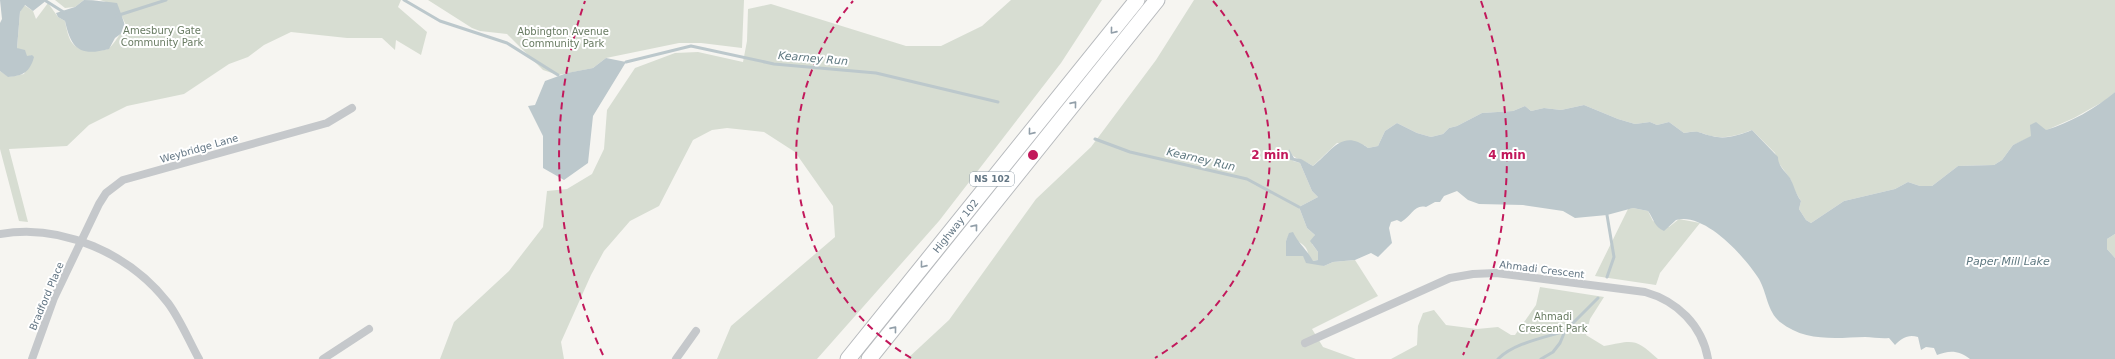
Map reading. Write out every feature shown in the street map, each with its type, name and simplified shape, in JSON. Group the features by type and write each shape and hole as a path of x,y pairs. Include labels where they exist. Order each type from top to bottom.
{"highway":[{"name":"Highway 102","path":"848,359 1137,0"},
{"name":"Highway 102","path":"869,359 1157,0"}],"street":[{"name":"Weybridge Lane","path":"81,242 106,193 123,180 327,122 352,108"},
{"path":"0,234 27,233 56,235 97,248 124,262 149,282 169,304 199,359"},
{"name":"Bradford Place","path":"32,359 54,298 81,242"},
{"name":"Ahmadi Crescent","path":"1305,343 1450,278 1473,274 1496,273 1645,292 1657,295 1673,304 1688,317 1700,335 1708,359"},
{"path":"323,359 369,329"},
{"path":"676,359 696,332"}],"green space":[{"path":"55,0 84,0 75,7 65,8"},
{"name":"Amesbury Gate Community Park","path":"100,0 401,0 398,7 427,32 421,55 396,40 395,50 382,38 347,38 291,32 264,45 248,57 229,64 184,94 127,106 89,125 67,146 9,149 28,222 19,221 0,149 0,71 9,77 24,74 32,55 27,57 17,48 20,12 24,5 33,11 36,19 48,3 58,17 65,21 68,35 73,44 82,49 105,50 113,44 126,25 115,3"},
{"name":"Abbington Avenue Community Park","path":"428,0 744,0 742,48 701,43 679,43 606,58 593,68 558,75 543,70 507,34 480,31 472,28"},
{"path":"1011,0 1102,0 1061,63 939,221 817,359 717,359 731,326 835,237 833,206 795,152 764,132 727,128 712,130 693,140 659,206 630,221 604,251 591,275 561,342 564,359 440,359 454,322 509,271 543,227 547,191 567,189 592,174 604,149 607,110 635,68 675,53 698,52 743,62 747,41 748,9 771,4 906,46 941,46 982,26"},
{"path":"1194,0 2115,0 2115,92 2106,100 2074,118 2013,145 2002,160 1994,165 1958,166 1932,186 1920,186 1908,182 1895,189 1844,201 1811,223 1806,220 1799,209 1801,201 1793,188 1791,180 1778,162 1775,153 1752,130 1727,137 1713,136 1699,132 1684,133 1669,122 1657,125 1650,122 1635,124 1618,119 1584,105 1561,110 1544,108 1531,111 1525,106 1513,111 1482,113 1457,126 1449,128 1443,134 1431,137 1417,133 1397,123 1385,131 1378,146 1368,148 1364,145 1337,143 1313,166 1293,156 1289,150 1293,161 1300,163 1312,191 1318,197 1299,207 1307,228 1315,235 1312,244 1318,252 1318,260 1313,261 1324,266 1333,262 1355,260 1378,296 1312,329 1323,347 1356,359 907,359 949,320 1036,199 1091,147 1156,60","holes":["1288,237 1302,244 1306,248 1309,257 1312,260 1303,256 1286,241"]},
{"path":"1633,208 1648,211 1653,221 1669,227 1679,219 1700,223 1660,273 1656,285 1595,276 1628,209"},
{"path":"2115,234 2115,258 2107,249 2107,239"},
{"name":"Ahmadi Crescent Park","path":"1540,287 1604,297 1590,319 1586,335 1604,346 1634,342 1644,347 1658,359 1391,359 1417,345 1418,326 1423,313 1434,310 1446,325 1477,329 1498,327 1511,335 1515,335 1536,305"}],"water":[{"path":"0,0 47,0 33,11 25,5 20,12 17,48 25,50 27,56 32,55 34,57 28,70 18,76 8,77 0,71 0,23 2,19"},
{"path":"84,0 117,3 126,30 115,38 109,49 90,52 83,51 78,48 70,38 65,21 58,17 56,13 75,7"},
{"path":"606,58 626,62 593,116 588,163 564,180 543,168 543,136 528,106 535,105 545,81 567,73 593,68"},
{"name":"Paper Mill Lake","path":"2115,92 2115,234 2107,239 2107,249 2115,258 2115,359 1970,359 1958,352 1946,352 1937,355 1934,348 1926,347 1921,350 1918,337 1914,336 1905,337 1895,345 1889,338 1832,338 1810,336 1800,333 1780,322 1776,318 1772,313 1762,284 1753,270 1723,238 1711,229 1687,219 1676,220 1664,231 1656,225 1648,211 1633,208 1607,215 1575,218 1563,211 1523,205 1479,204 1468,200 1457,191 1444,196 1440,202 1435,202 1426,207 1419,207 1401,222 1397,220 1391,222 1389,228 1392,243 1378,257 1371,253 1355,260 1333,262 1324,266 1306,263 1303,256 1286,256 1286,241 1289,233 1293,232 1313,261 1318,260 1318,252 1310,241 1315,235 1307,228 1299,207 1318,197 1312,191 1300,163 1288,159 1289,149 1294,158 1301,159 1313,166 1332,148 1344,141 1351,140 1359,142 1368,148 1378,146 1385,131 1397,123 1417,133 1431,137 1443,134 1449,128 1457,126 1482,113 1513,111 1525,106 1531,111 1544,108 1561,110 1584,105 1618,119 1635,124 1650,122 1657,125 1669,122 1684,133 1696,132 1717,137 1727,137 1752,130 1778,157 1780,166 1790,178 1801,201 1799,209 1806,220 1811,223 1844,201 1895,189 1908,182 1920,186 1932,186 1958,166 1994,165 2002,160 2013,145 2031,136 2030,125 2036,122 2046,130 2055,127 2100,104"}],"waterway":[{"name":"Kearney Run","path":"116,16 166,0"},
{"name":"Kearney Run","path":"404,0 440,21 507,43 558,75"},
{"name":"Kearney Run","path":"46,1 65,13"},
{"name":"Kearney Run","path":"626,62 691,46 774,64 876,73 998,102"},
{"name":"Kearney Run","path":"1095,139 1130,152 1247,179 1299,207"},
{"path":"1607,215 1614,257 1607,277"},
{"path":"1541,359 1553,352 1560,343 1565,331 1598,298"},
{"path":"1498,359 1505,353 1520,345 1565,331"}]}
